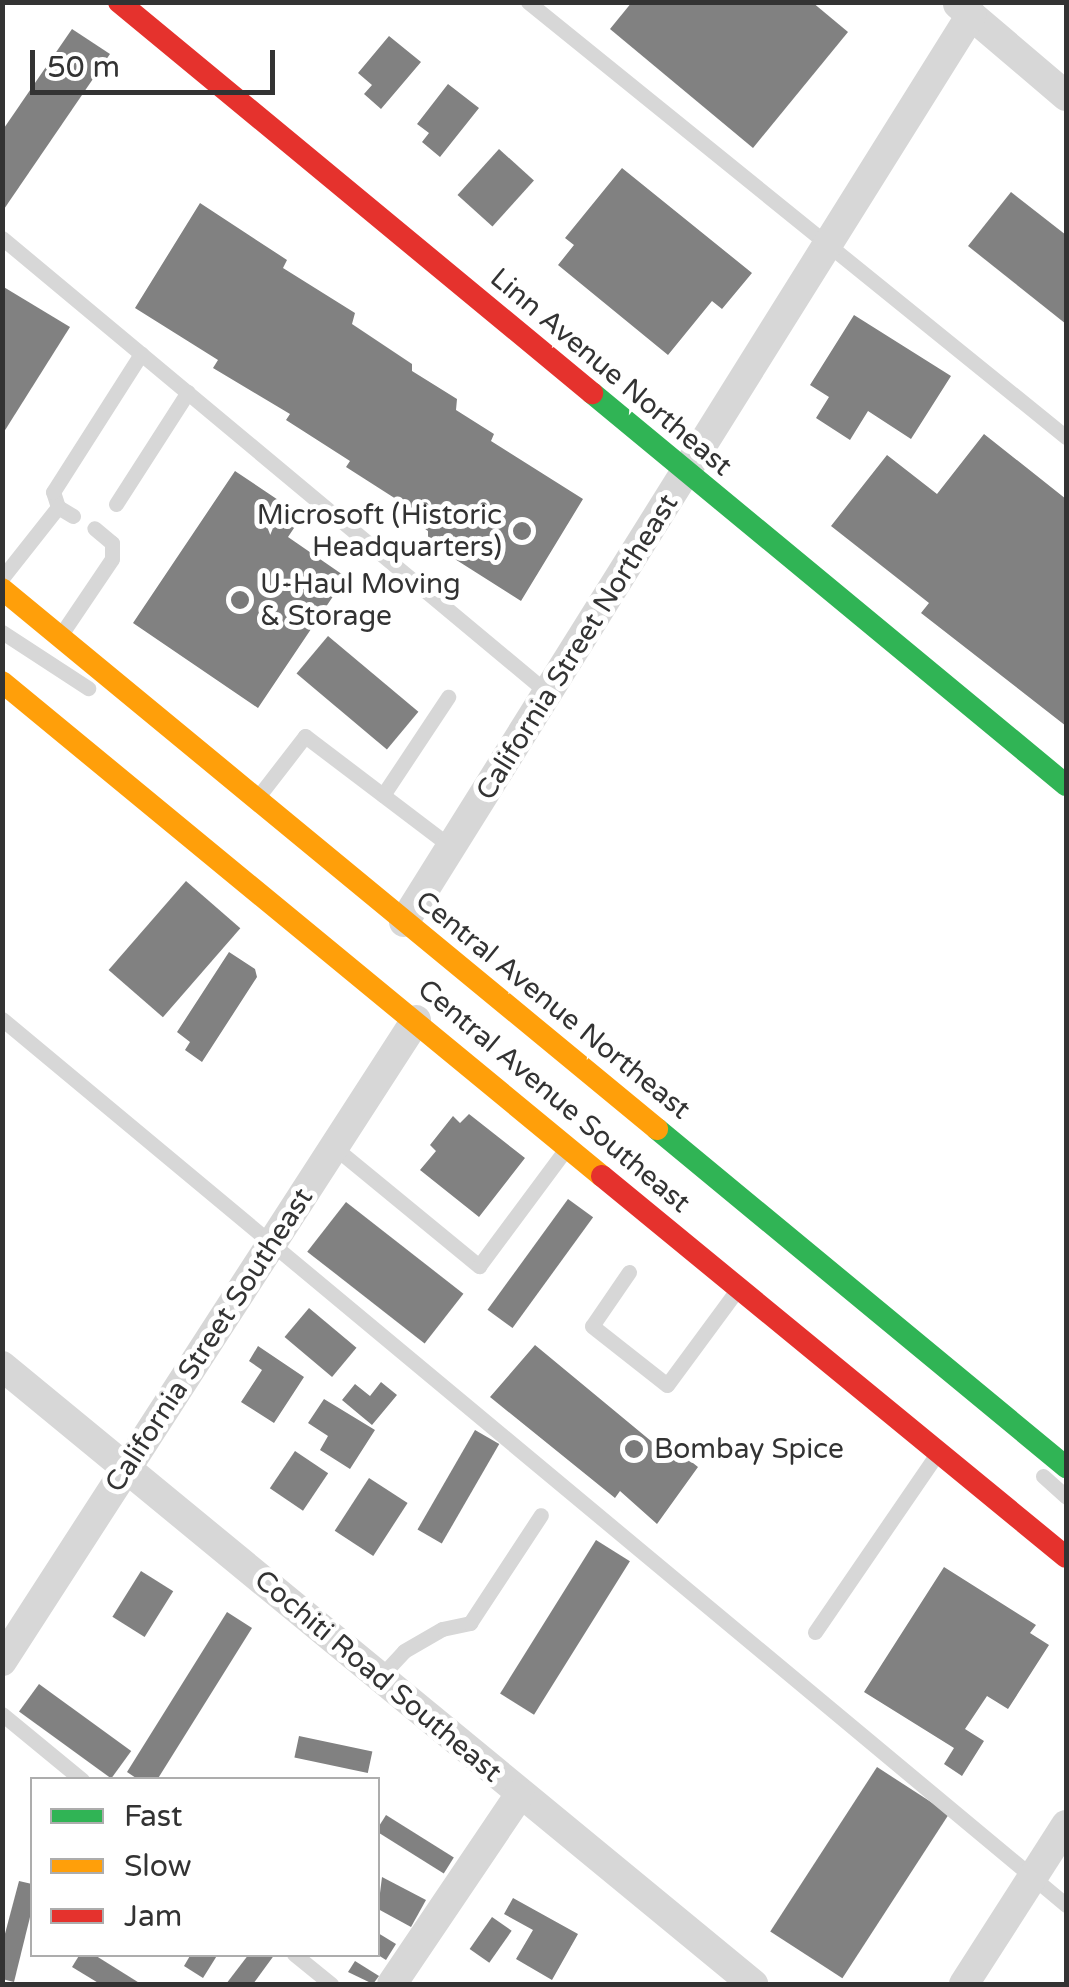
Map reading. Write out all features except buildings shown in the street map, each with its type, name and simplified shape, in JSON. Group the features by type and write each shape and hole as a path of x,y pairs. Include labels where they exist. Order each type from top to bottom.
{"main road":[{"name":"Linn Avenue Northeast","path":"119,2 1066,786"},
{"name":"Central Avenue Northeast","path":"2,589 1066,1466"},
{"name":"Central Avenue Southeast","path":"2,682 1066,1558"}],"street":[{"name":"California Street Northeast","path":"404,922 826,248 969,7"},
{"path":"969,7 1066,96"},
{"name":"California Street Southeast","path":"2,1661 416,1020"},
{"name":"Cochiti Road Southeast","path":"2,1366 754,1984"},
{"path":"392,1984 520,1794"},
{"path":"964,1984 1066,1825"}],"lane":[{"path":"528,2 826,248 1066,438"},
{"path":"2,238 548,693"},
{"path":"74,516 58,507 53,492 141,354"},
{"path":"116,504 188,392"},
{"path":"2,578 58,507"},
{"path":"60,636 112,560 112,543 94,528"},
{"path":"2,632 107,704"},
{"path":"383,795 448,697"},
{"path":"256,800 306,736 451,847"},
{"path":"2,1019 1066,1905"},
{"path":"334,1147 480,1266 568,1146"},
{"path":"629,1272 592,1326 667,1386 739,1287"},
{"path":"814,1632 938,1451"},
{"path":"1030,1464 1066,1496"},
{"path":"380,1677 404,1651 442,1629 470,1623 542,1515"},
{"path":"2,1714 78,1777"},
{"path":"298,1957 331,1984"}],"traffic: fast":[{"path":"592,393 1066,785"},
{"path":"657,1129 1066,1467"}],"traffic: slow":[{"path":"2,589 657,1129"},
{"path":"2,682 602,1176"}],"traffic: jam":[{"path":"119,2 592,393"},
{"path":"602,1176 1066,1557"}],"place":[{"name":"Microsoft (Historic Headquarters)","path":"522,531"},
{"name":"U-Haul Moving & Storage","path":"240,600"},
{"name":"Bombay Spice","path":"634,1449"}]}
